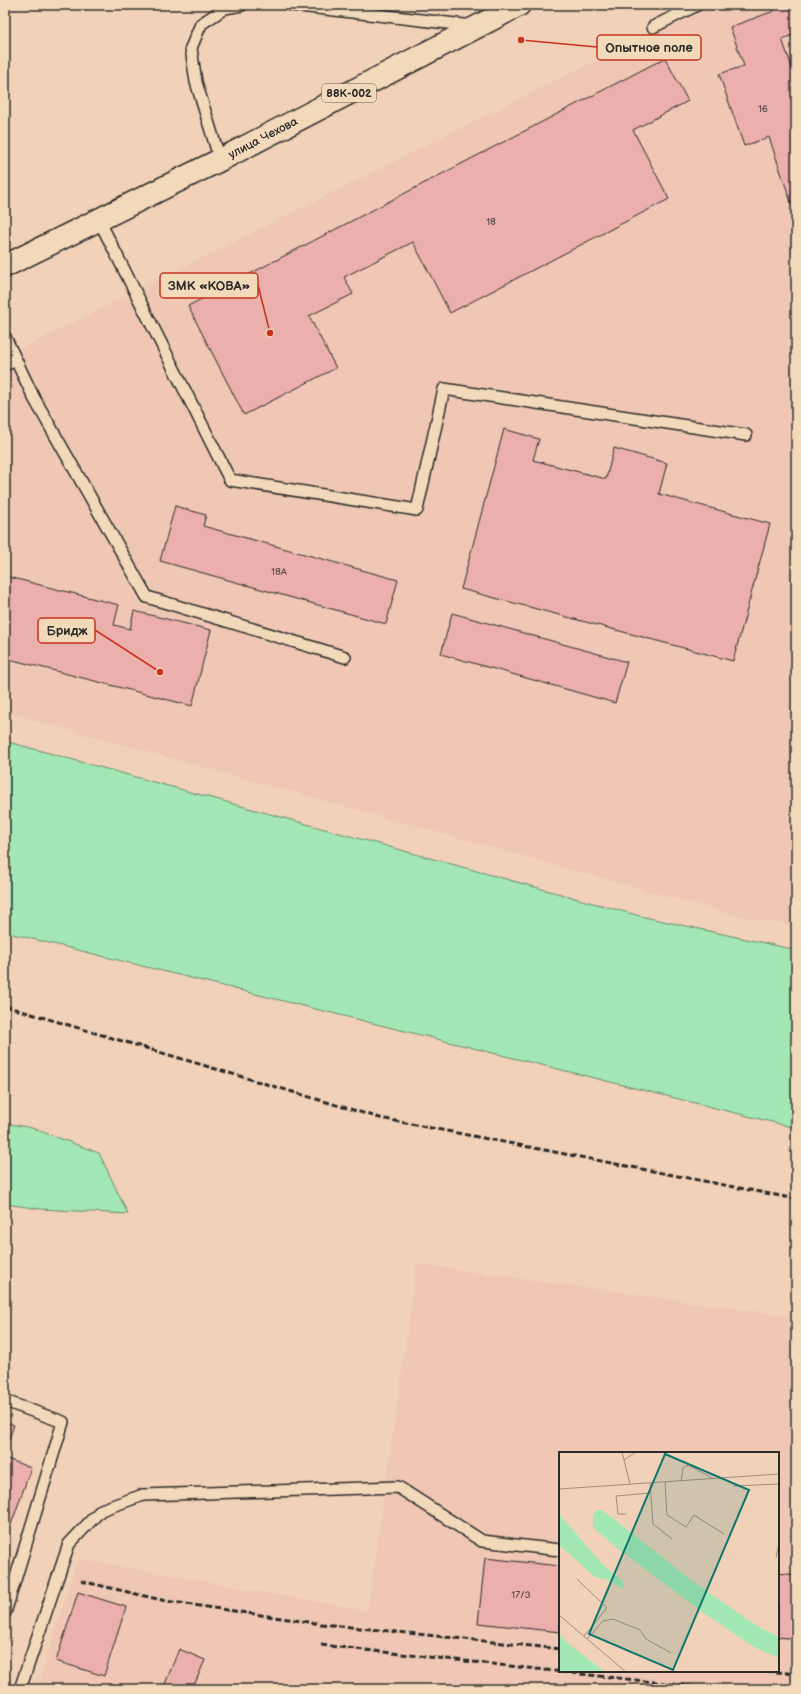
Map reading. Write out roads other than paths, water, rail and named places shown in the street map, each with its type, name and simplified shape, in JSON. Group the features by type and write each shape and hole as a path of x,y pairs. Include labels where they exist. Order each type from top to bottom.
{"main road":[{"name":"улица Чехова","path":"5,266 220,160 519,5"}],"lane":[{"path":"220,160 196,82 191,48 201,24 225,8 242,5"},
{"path":"291,5 477,27"},
{"path":"653,27 697,5"},
{"path":"99,220 230,480 417,510 444,389 746,435"},
{"path":"5,337 34,398 147,597 345,657"},
{"path":"5,365 16,360"},
{"path":"5,1401 63,1422 5,1614"},
{"path":"20,1689 69,1544 101,1510 143,1495 398,1487 482,1541 559,1550"}],"railway":[{"path":"5,1006 380,1118 796,1199"},
{"path":"81,1581 166,1601 322,1624 559,1649"},
{"path":"321,1645 559,1672"},
{"path":"563,1672 716,1689"},
{"path":"777,1672 796,1674"}],"place":[{"name":"Опытное поле","path":"521,40"},
{"name":"ЗМК «КОВА»","path":"270,333"},
{"name":"Бридж","path":"160,672"}]}
